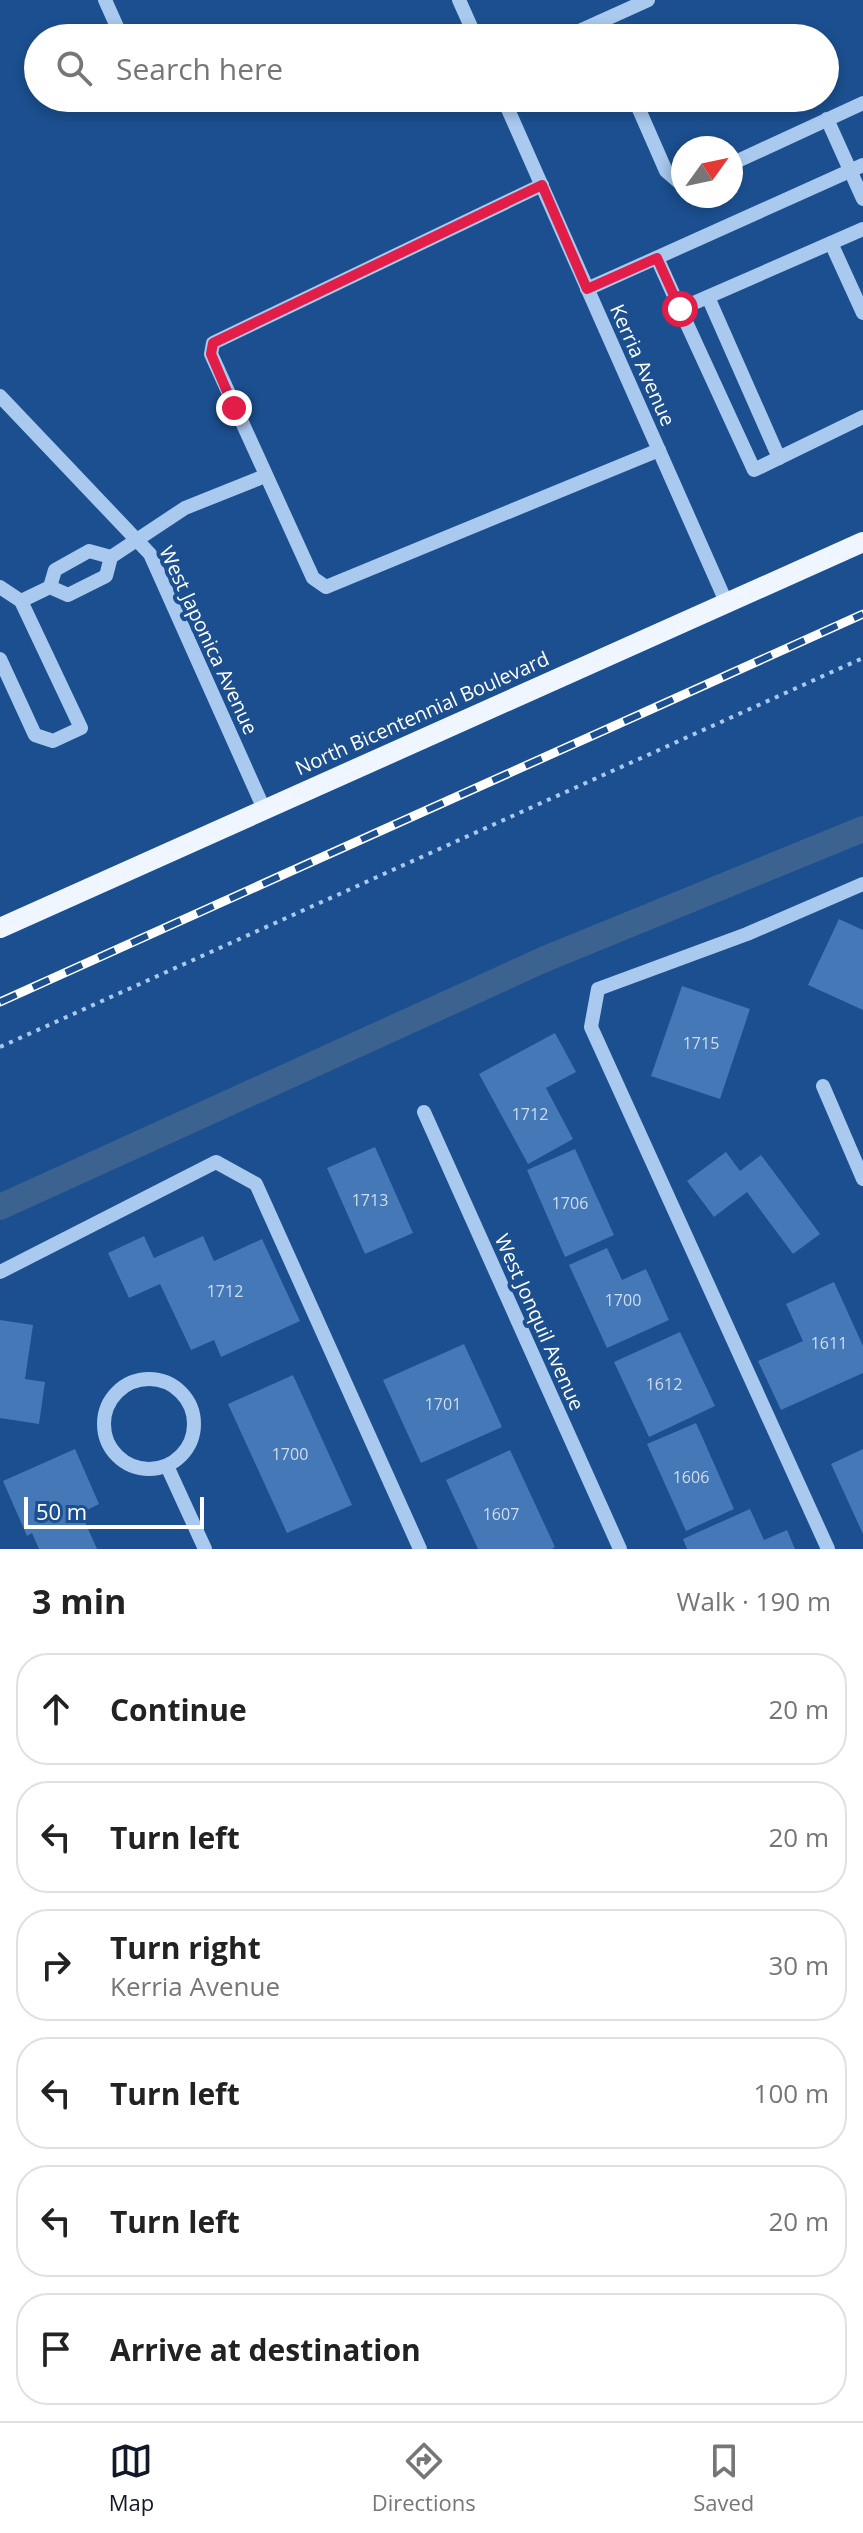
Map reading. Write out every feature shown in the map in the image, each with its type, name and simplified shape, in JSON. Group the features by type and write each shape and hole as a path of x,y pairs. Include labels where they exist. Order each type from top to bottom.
{"main road":[{"name":"North Bicentennial Boulevard","path":"0,928 863,542"}],"street":[{"path":"105,0 116,24"},
{"path":"459,0 470,24"},
{"path":"596,24 648,0"},
{"path":"743,158 863,103"},
{"name":"Kerria Avenue","path":"509,112 727,604"},
{"path":"640,112 666,171 671,175"},
{"path":"827,119 856,168 863,199"},
{"path":"587,289 856,168"},
{"path":"542,185 213,343 211,354 313,578 326,587 659,450"},
{"path":"680,309 863,229"},
{"path":"831,243 863,313"},
{"path":"657,258 754,470 863,417"},
{"path":"708,297 779,458"},
{"name":"West Japonica Avenue","path":"0,396 150,554 264,809"},
{"path":"21,601 50,587 55,570 89,551 111,557 140,541 185,508 265,476"},
{"path":"50,587 68,595 106,576 111,557"},
{"path":"0,587 21,601 81,728 53,741 35,735 0,659"},
{"path":"828,1549 591,1027 598,989 747,934 863,884"},
{"path":"823,1086 863,1179"},
{"name":"West Jonquil Avenue","path":"424,1112 620,1549"},
{"path":"0,1272 216,1162 256,1184 420,1549"},
{"path":"154,1379 168,1383 189,1404 193,1432 179,1458 167,1466 138,1468 113,1451 106,1438 104,1423 107,1408 114,1395 126,1385 154,1379"},
{"path":"167,1466 205,1549"}],"path":[{"path":"0,1047 863,658"}],"building":[{"path":"839,919 863,930 863,1010 808,985"},
{"path":"682,986 750,1009 720,1099 651,1076"},
{"path":"555,1033 576,1072 546,1088 573,1139 528,1164 479,1074"},
{"path":"375,1147 413,1233 365,1254 327,1168"},
{"path":"575,1149 614,1235 565,1257 527,1170"},
{"path":"726,1152 740,1171 761,1155 820,1234 793,1254 747,1192 714,1217 687,1181"},
{"path":"144,1236 154,1258 203,1236 214,1261 262,1239 300,1321 221,1357 214,1340 191,1350 160,1284 129,1298 108,1253"},
{"path":"607,1248 622,1280 646,1269 669,1320 607,1348 569,1265"},
{"path":"834,1282 863,1346 863,1373 781,1410 758,1361 803,1341 786,1304"},
{"path":"0,1320 33,1325 25,1379 45,1382 39,1424 0,1418"},
{"path":"680,1332 715,1406 649,1437 614,1362"},
{"path":"464,1344 502,1427 421,1463 383,1380"},
{"path":"293,1375 352,1505 287,1533 228,1404"},
{"path":"696,1423 734,1509 686,1531 647,1444"},
{"path":"75,1449 99,1504 81,1513 97,1549 39,1549 32,1533 27,1536 3,1481"},
{"path":"863,1449 863,1534 831,1464"},
{"path":"510,1450 555,1547 552,1549 478,1549 446,1480"},
{"path":"750,1509 764,1540 787,1530 795,1549 687,1549 683,1539"}],"waterway":[{"path":"0,1207 545,959 863,829"}],"railway":[{"path":"0,1002 863,614"}],"route":[{"path":"234,408 211,354 213,343 542,185 587,289 657,258 680,309"}]}
